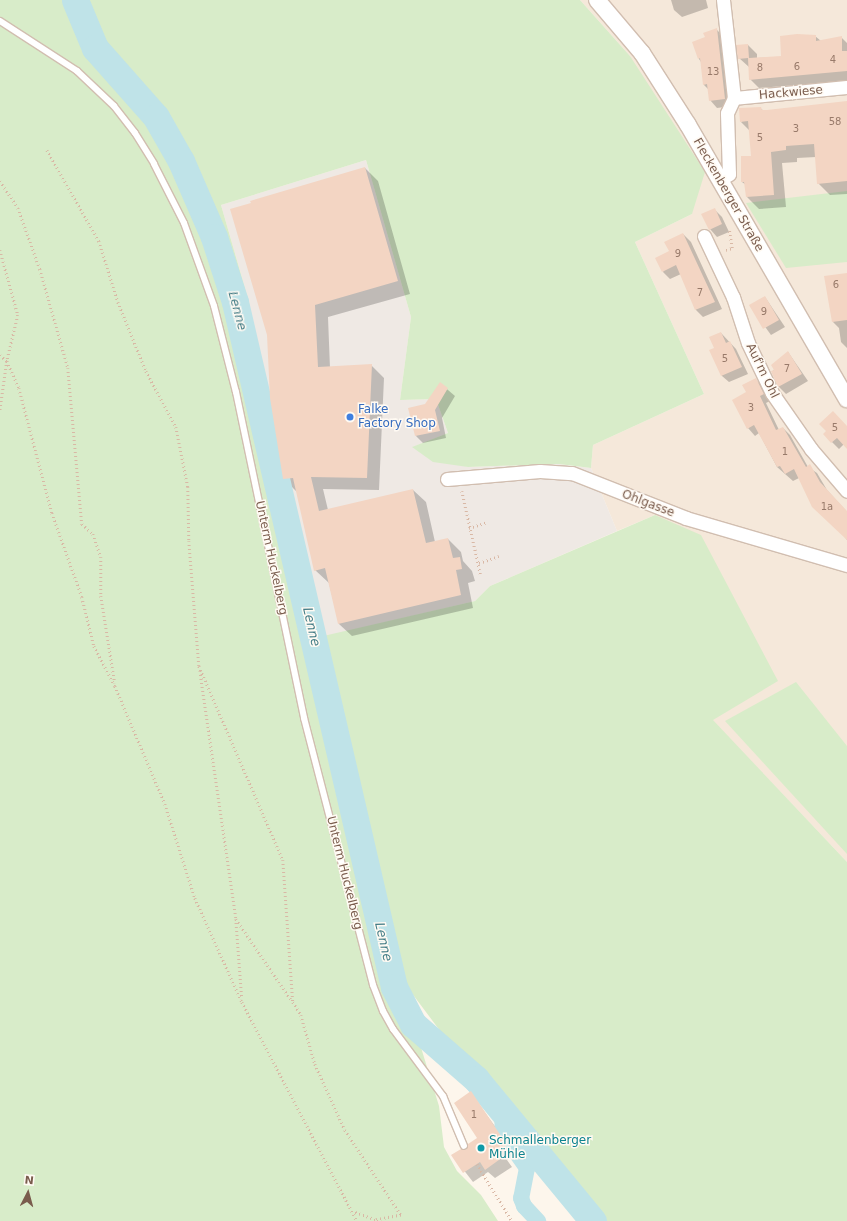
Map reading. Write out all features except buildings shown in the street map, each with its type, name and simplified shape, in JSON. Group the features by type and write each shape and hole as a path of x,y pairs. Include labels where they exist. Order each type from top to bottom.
{"street":[{"name":"Fleckenberger Straße","path":"597,0 642,54 720,180 847,399"},
{"path":"720,180 729,174 727,113 734,98 723,0"},
{"name":"Hackwiese","path":"734,98 847,87"},
{"name":"Auf'm Ohl","path":"704,236 732,297 748,343 772,393 811,449 847,491"},
{"name":"Ohlgasse","path":"454,479 540,471 572,473 662,510 847,565"}],"lane":[{"name":"Unterm Huckelberg","path":"0,21 77,71 114,106 135,133 154,164 184,223 214,306 236,392 304,718 373,985 383,1011 393,1029 443,1096 464,1146"}],"path":[{"path":"46,150 99,241 118,302 146,371 176,427 188,487 188,541 199,666 236,919 242,1002"},
{"path":"0,181 18,208 40,269 68,368 82,524 93,534 101,557 101,596 115,686"},
{"path":"713,256 732,248 730,223 739,215"},
{"path":"0,250 18,315 14,340 7,361 0,411"},
{"path":"0,355 7,361 20,388 52,513 82,597 94,646 115,686 165,804 195,898 242,1002 354,1212 357,1221"},
{"path":"454,479 470,528 481,576"},
{"path":"470,528 487,522"},
{"path":"479,563 499,556"},
{"path":"199,666 284,860 293,1002"},
{"path":"236,919 301,1015 315,1064 345,1130 401,1215 375,1220 354,1212"},
{"path":"477,1164 489,1180 512,1221"}],"shaded area":[{"path":"580,0 847,0 847,862 712,720 655,515 617,531 591,468 593,445 704,394 635,242 692,214 630,56"},
{"path":"366,160 411,317 400,400 436,399 448,433 413,447 468,467 559,464 591,468 617,531 490,586 475,601 319,638 282,481 249,302 221,205"}],"green space":[{"path":"0,0 580,0 630,56 705,172 692,214 635,242 704,394 593,445 591,468 559,464 468,467 433,462 412,447 448,433 436,399 400,400 411,317 366,160 221,205 249,302 282,481 319,637 475,601 490,586 655,515 701,535 778,681 713,720 847,862 847,1221 597,1221 548,1175 399,976 439,1106 444,1147 457,1171 481,1195 498,1221 0,1221"},
{"path":"847,191 847,262 786,268 746,203"},
{"path":"796,682 847,746 847,854 725,721"}],"waterway":[{"name":"Lenne","path":"75,0 95,48 156,117 181,161 214,237 235,302 394,987 413,1024 476,1079 593,1221"},
{"path":"502,1114 503,1134 527,1168 521,1198 524,1206 538,1221"}],"place":[{"name":"Falke Factory Shop","path":"350,417"},
{"name":"Schmallenberger Mühle","path":"481,1148"}]}
